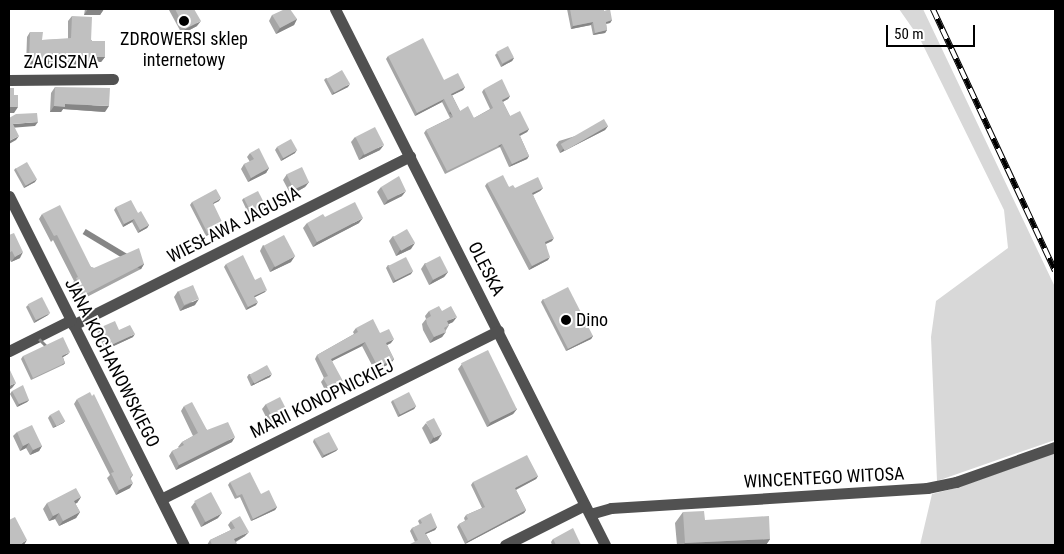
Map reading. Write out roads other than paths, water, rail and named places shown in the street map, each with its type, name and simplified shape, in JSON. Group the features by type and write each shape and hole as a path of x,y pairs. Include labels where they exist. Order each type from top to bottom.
{"street":[{"name":"OLESKA","path":"338,10 605,545"},
{"name":"ZACISZNA","path":"9,80 113,79"},
{"name":"WIESŁAWA JAGUSIA","path":"9,351 72,323 410,156"},
{"name":"JANA KOCHANOWSKIEGO","path":"9,196 184,545"},
{"name":"MARII KONOPNICKIEJ","path":"161,499 498,331"},
{"name":"WINCENTEGO WITOSA","path":"505,545 588,509 927,488 956,482 1055,446"}],"railway":[{"path":"933,9 1055,271"}],"place":[{"name":"ZDROWERSI sklep internetowy","path":"184,21"},
{"name":"Dino","path":"566,320"}]}
